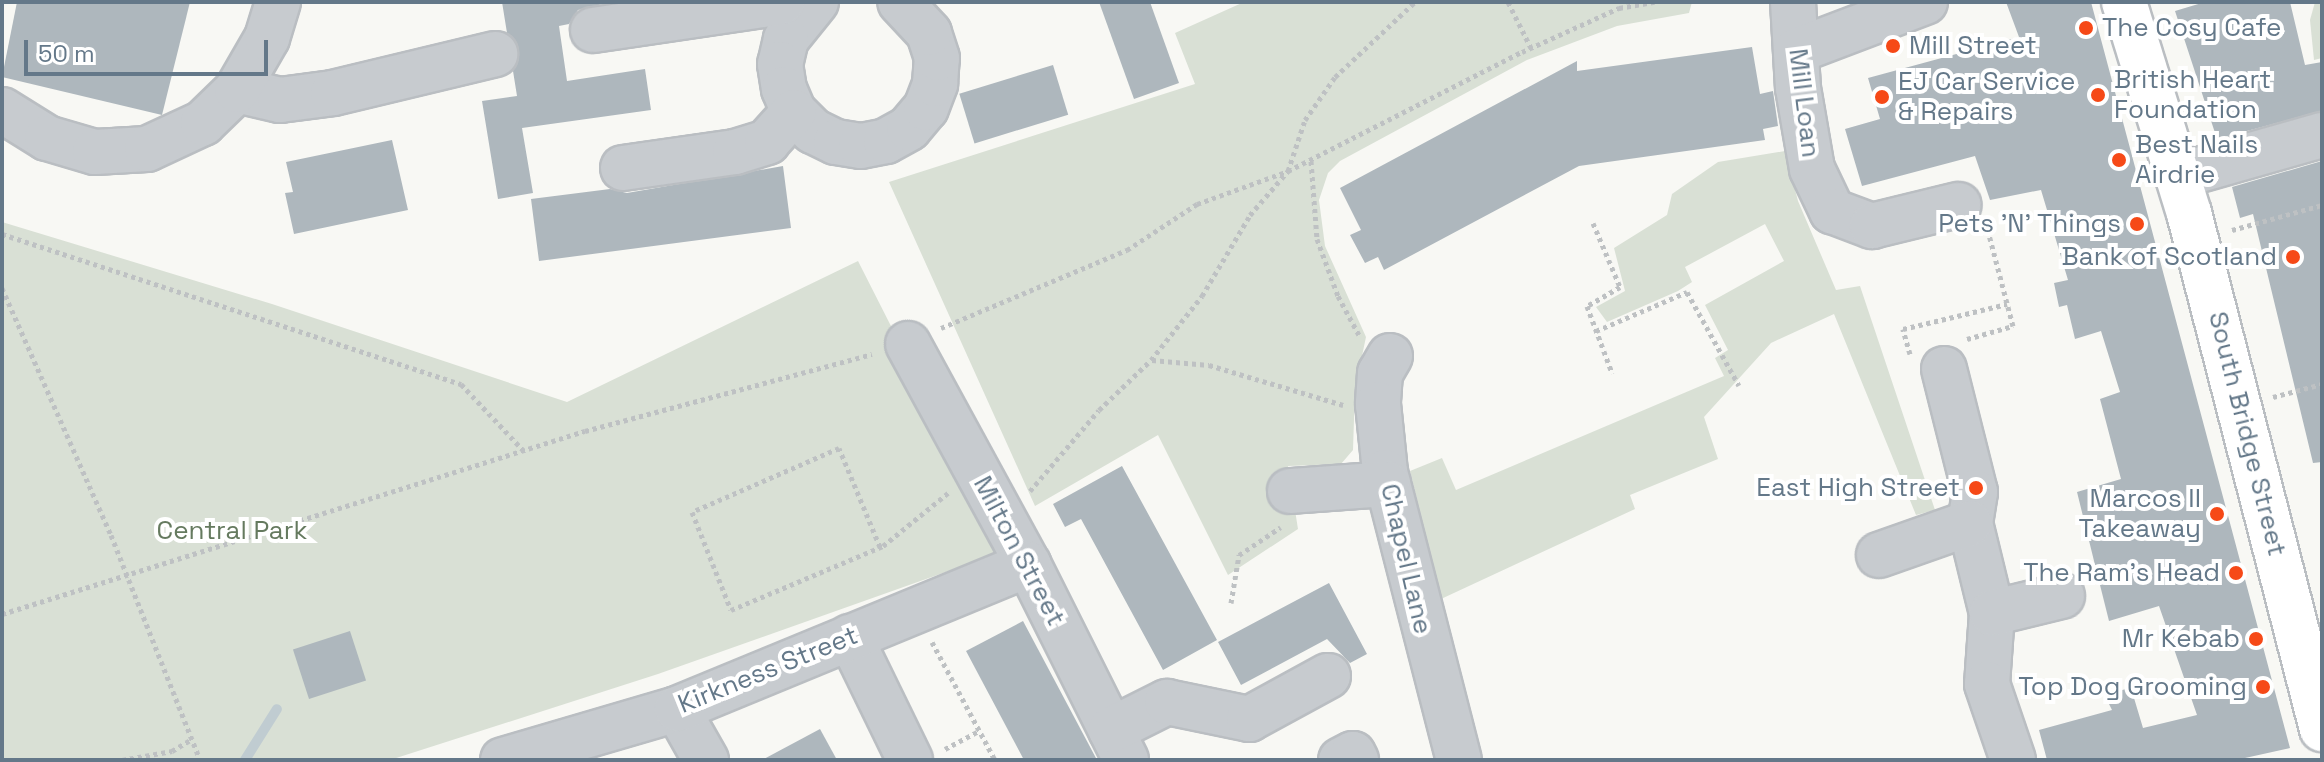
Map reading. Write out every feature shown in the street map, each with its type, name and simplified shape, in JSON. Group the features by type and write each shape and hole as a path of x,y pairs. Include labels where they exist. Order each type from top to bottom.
{"main road":[{"name":"South Bridge Street","path":"2124,2 2197,240 2322,729"}],"street":[{"path":"2,110 47,138 95,152 147,149 203,123 237,90 267,38 278,2"},
{"path":"593,30 782,2"},
{"path":"816,2 786,39 780,64 794,112 824,136 861,146 886,141 909,128 926,108 935,84 937,58 929,33 900,2"},
{"name":"Mill Loan","path":"1793,2 1796,51 1812,169 1832,211 1872,226 1958,205"},
{"path":"1796,51 1925,2"},
{"path":"237,90 280,100 333,93 495,54"},
{"path":"623,168 735,152 767,142 794,112"},
{"path":"2178,176 2322,135"},
{"name":"Milton Street","path":"908,344 1028,564 1118,745"},
{"path":"1926,362 1975,492 1970,523 1992,613 1987,684 2013,760"},
{"name":"Chapel Lane","path":"1383,378 1388,484 1459,760"},
{"path":"1295,491 1388,484"},
{"path":"1879,555 1970,523"},
{"name":"Kirkness Street","path":"503,760 677,709 1028,564"},
{"path":"1992,613 2062,596"},
{"path":"850,637 910,760"},
{"path":"1118,745 1167,702 1249,719 1328,676"},
{"path":"677,709 706,760"},
{"path":"1341,760 1353,754 1356,760"}],"path":[{"path":"999,510 1040,484 1099,410 1151,360 1202,296 1250,215 1288,171 1305,120 1335,77 1415,2"},
{"path":"1508,2 1531,48"},
{"path":"2,614 128,577 523,450 908,344 1127,250 1197,204 1311,161 1531,48 1619,8 1654,2"},
{"path":"1151,360 1209,365 1261,378 1334,405 1383,378 1338,296 1317,239 1311,161"},
{"path":"1958,205 1981,201 2013,326 1938,347 1926,362 1903,329 2007,304"},
{"path":"2197,240 2322,205"},
{"path":"1593,223 1620,287 1587,306 1612,373"},
{"path":"2,234 461,384 523,450"},
{"path":"2,288 128,577 199,757"},
{"path":"1596,331 1687,292 1739,386"},
{"path":"2241,405 2322,384"},
{"path":"880,547 839,448 692,512 731,610 880,547 977,470"},
{"path":"1231,603 1239,555 1300,514 1295,491"},
{"path":"945,635 932,643 995,760"},
{"path":"122,760 172,751 192,739"}],"green space":[{"path":"1244,2 1692,2 1689,13 1617,26 1527,60 1340,161 1328,173 1319,200 1325,246 1366,337 1355,389 1353,450 1341,464 1288,466 1298,529 1228,575 1158,435 1035,506 889,182 1195,84 1175,33"},
{"path":"2315,2 2322,2 2322,58 2314,60 2310,20"},
{"path":"1785,151 1798,201 1836,290 1860,286 1935,510 1916,515 1834,314 1771,343 1704,417 1718,459 1630,495 1635,509 1441,599 1410,471 1442,458 1456,490 1724,376 1715,358 1728,350 1705,305 1784,261 1765,224 1685,267 1692,282 1678,291 1607,322 1596,307 1625,291 1614,248 1667,215 1672,194 1718,162"},
{"name":"Central Park","path":"2,222 272,304 567,402 858,261 1005,551 658,674 390,760 2,760"}],"building":[{"path":"17,2 190,2 162,115 2,77"},
{"path":"502,2 611,2 578,10 569,24 559,26 567,81 645,69 651,110 522,128 533,193 498,199 482,101 517,96 513,71 519,49 507,33"},
{"path":"1099,2 1150,2 1179,83 1134,99"},
{"path":"2006,2 2091,2 2290,748 2236,760 2047,760 2039,730 2112,710 2104,694 2131,688 2143,728 2197,715 2159,606 2109,621 2096,569 2077,492 2121,479 2100,399 2120,392 2101,331 2075,339 2067,305 2059,307 2054,283 2068,280 2041,190 1990,200 1975,156 1862,186 1845,129 1880,119 1868,78 2019,37"},
{"path":"2205,2 2290,2 2305,65 2322,62 2322,111 2217,139 2175,11"},
{"path":"1752,47 1760,94 1773,91 1778,126 1763,129 1765,140 1579,166 1384,270 1378,257 1365,263 1350,235 1361,230 1340,188 1577,61 1577,71"},
{"path":"1053,65 1068,115 974,143 959,94"},
{"path":"392,140 408,210 294,234 285,193 293,192 286,162"},
{"path":"2322,161 2322,462 2313,463 2253,214 2240,218 2232,187"},
{"path":"783,166 791,228 539,261 531,199 610,189 627,193"},
{"path":"1122,466 1217,640 1163,670 1081,519 1065,527 1053,504"},
{"path":"1329,583 1367,654 1350,663 1327,639 1241,685 1218,642"},
{"path":"1023,621 1097,760 1024,760 966,651"},
{"path":"350,631 366,680 309,699 293,650"},
{"path":"820,729 837,760 762,760"}],"waterway":[{"path":"245,760 277,709"}],"place":[{"name":"The Cosy Cafe","path":"2086,28"},
{"name":"Mill Street","path":"1893,46"},
{"name":"British Heart Foundation","path":"2098,95"},
{"name":"EJ Car Service & Repairs","path":"1882,97"},
{"name":"Best Nails Airdrie","path":"2119,160"},
{"name":"Pets 'N' Things","path":"2137,224"},
{"name":"Bank of Scotland","path":"2293,257"},
{"name":"East High Street","path":"1976,488"},
{"name":"Marcos II Takeaway","path":"2217,514"},
{"name":"The Ram's Head","path":"2236,573"},
{"name":"Mr Kebab","path":"2256,639"},
{"name":"Top Dog Grooming","path":"2263,687"}]}
